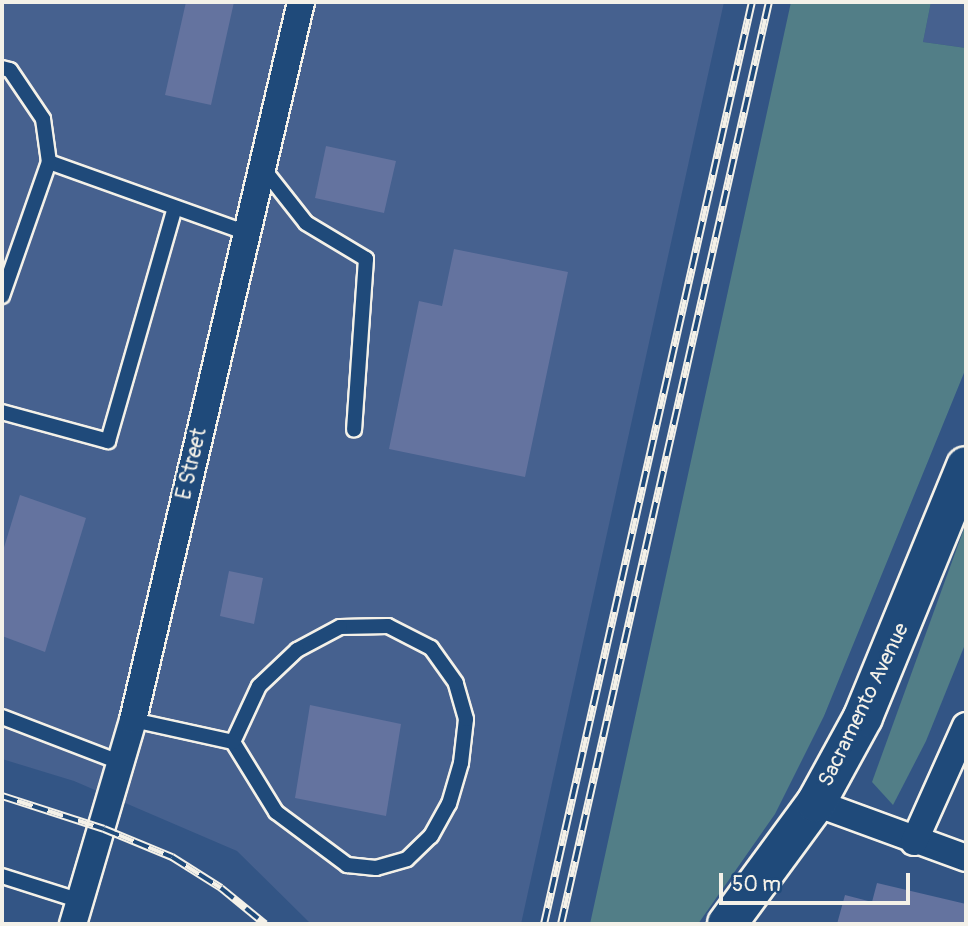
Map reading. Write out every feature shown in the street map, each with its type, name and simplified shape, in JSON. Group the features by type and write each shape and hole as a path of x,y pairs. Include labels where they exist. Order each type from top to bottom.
{"main road":[{"name":"Sacramento Avenue","path":"727,924 816,803 863,717 966,466"}],"street":[{"name":"E Street","path":"77,913 133,720 245,232 301,2"},
{"path":"914,842 966,726"},
{"path":"816,803 914,842 966,858"}],"lane":[{"path":"2,68 10,70 43,120 49,162 2,296"},
{"path":"49,162 245,232"},
{"path":"261,166 306,223 366,258 354,430"},
{"path":"2,412 108,441 176,208"},
{"path":"133,720 233,742 276,812 346,865 376,868 407,859 431,836 449,804 461,763 466,719 456,683 431,648 388,626 341,628 297,650 259,686 233,742"},
{"path":"2,717 122,763"},
{"path":"2,876 77,913"}],"shaded area":[{"path":"2,2 724,2 521,924 311,924 237,851 74,781 2,759"},
{"path":"931,2 966,2 966,48 923,42"}],"green space":[{"path":"791,2 931,2 923,42 966,48 966,368 824,716 775,814 698,924 590,924"},
{"path":"966,523 966,642 926,741 893,805 872,782"}],"building":[{"path":"186,2 234,2 211,105 165,95"},
{"path":"326,146 396,161 384,213 315,198"},
{"path":"454,249 568,272 525,477 389,449 419,301 442,306"},
{"path":"20,495 86,518 45,652 2,636 2,554"},
{"path":"229,571 263,578 254,624 220,616"},
{"path":"310,705 401,724 386,816 295,798"},
{"path":"877,883 966,904 966,924 837,924 845,895 872,902"}],"railway":[{"path":"544,924 752,2"},
{"path":"561,924 769,2"},
{"path":"2,796 104,829 172,857 221,888 265,924"}]}
